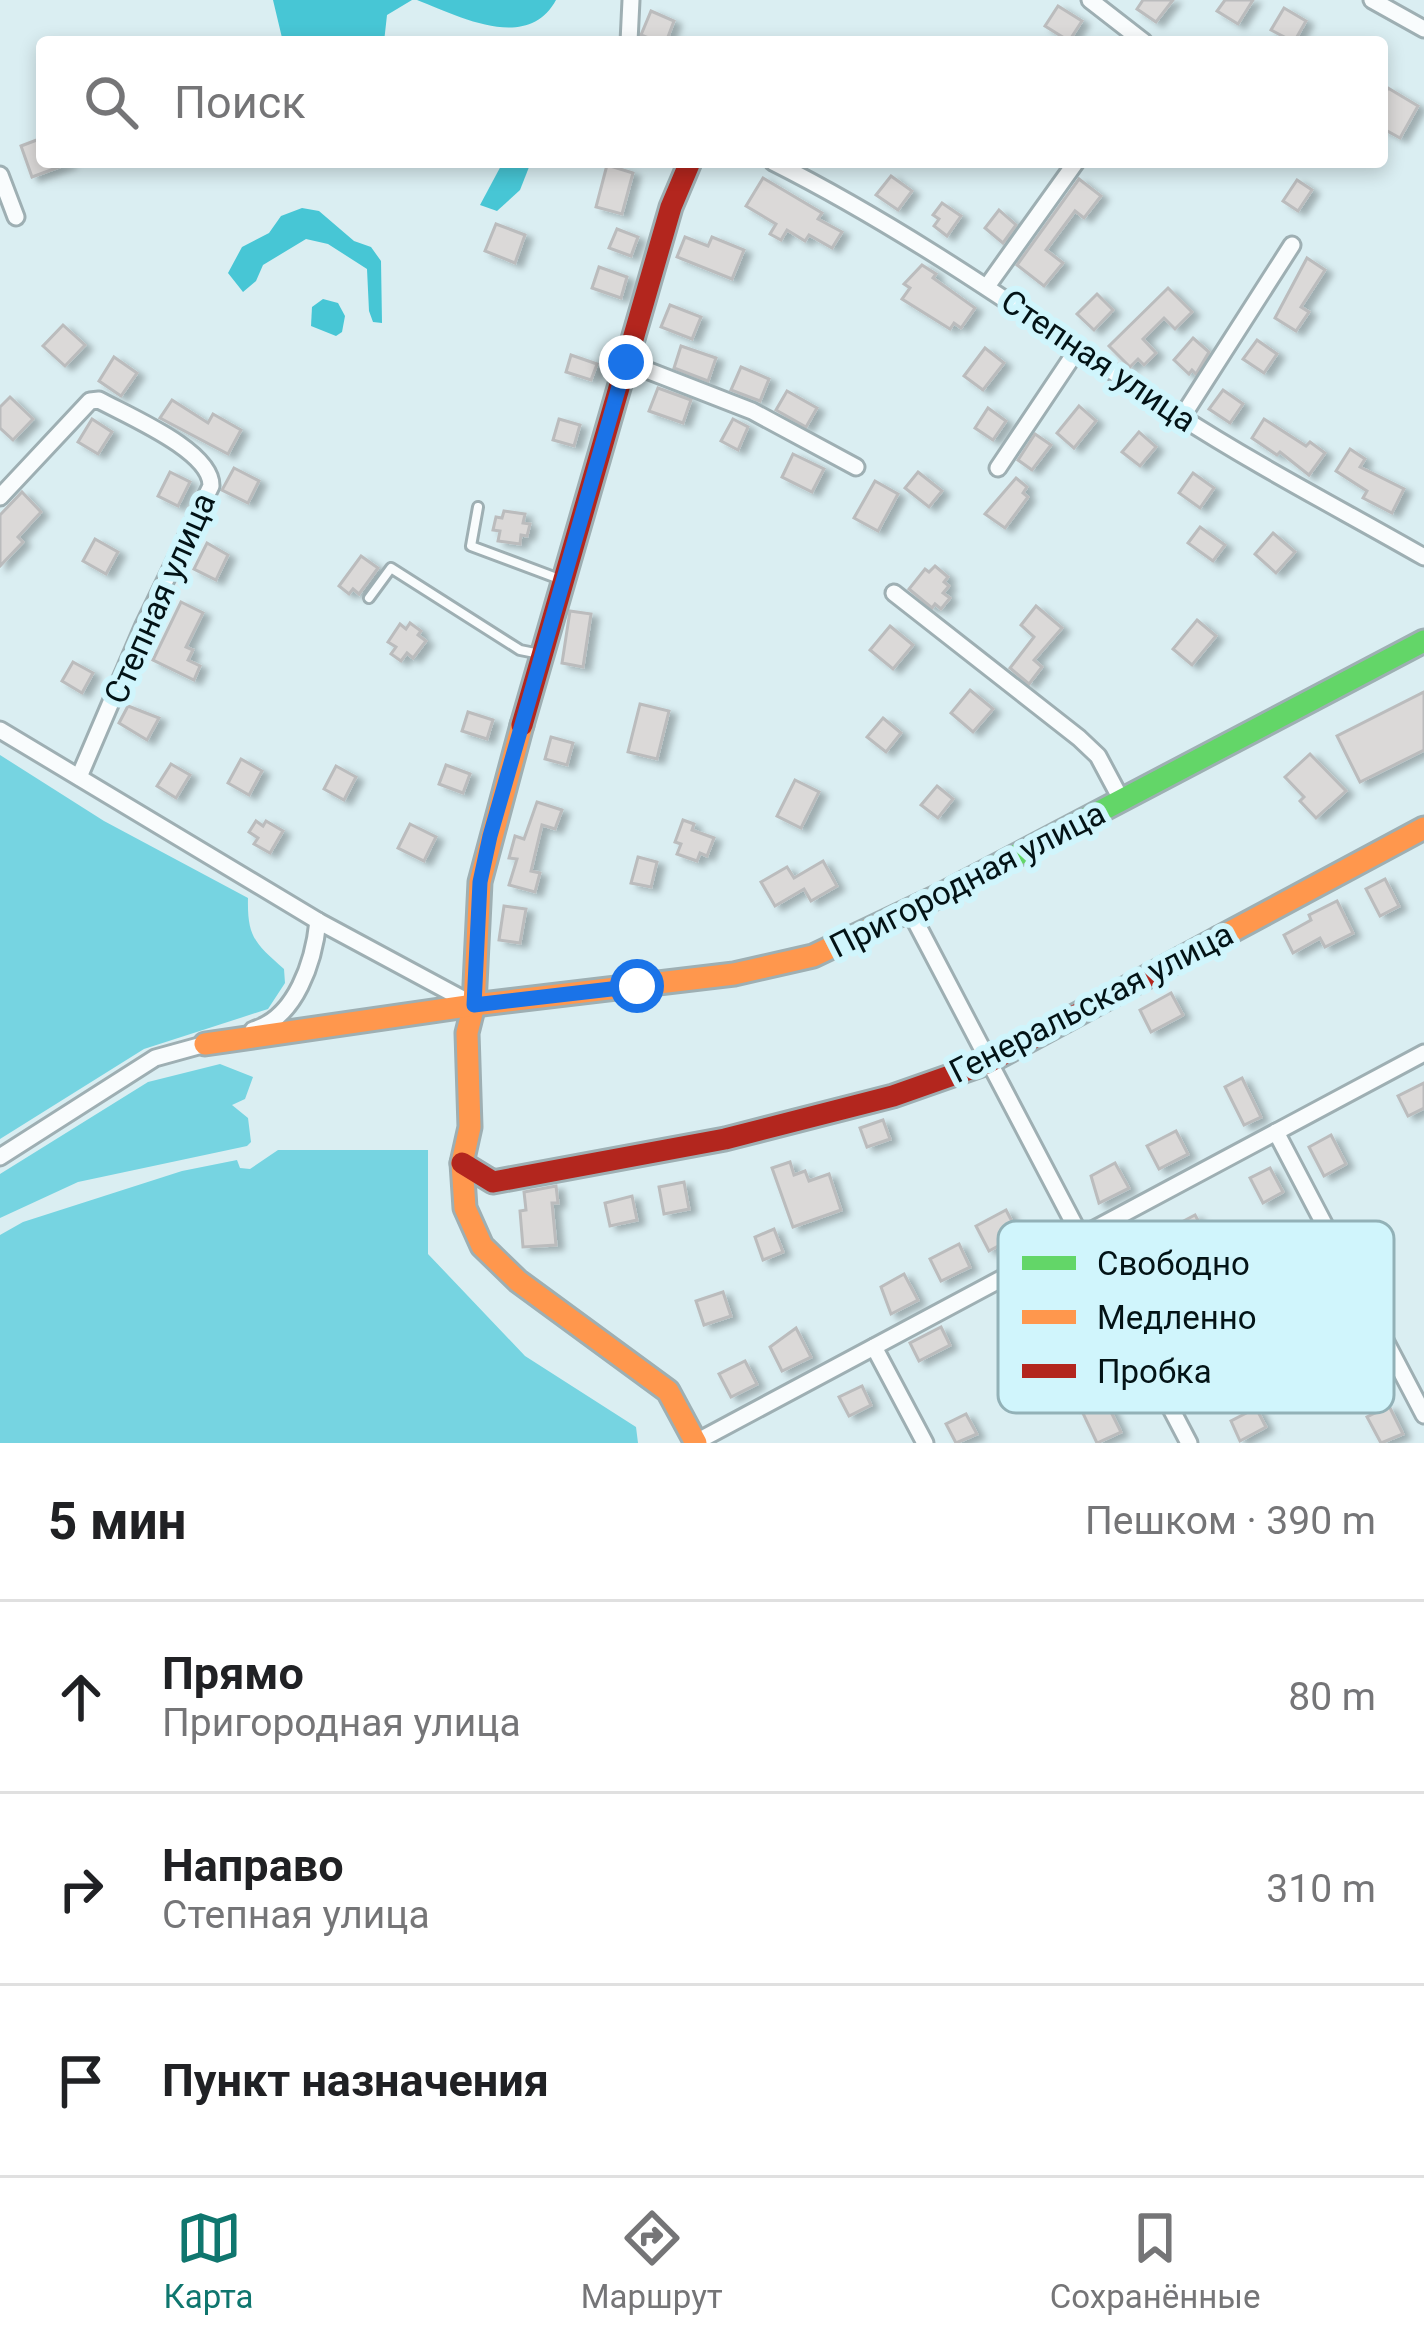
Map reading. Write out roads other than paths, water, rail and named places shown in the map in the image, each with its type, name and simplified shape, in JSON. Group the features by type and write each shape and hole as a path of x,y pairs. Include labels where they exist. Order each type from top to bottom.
{"street":[{"path":"629,36 632,0"},
{"path":"1090,0 1136,36"},
{"path":"1372,0 1424,29"},
{"path":"687,168 671,207 480,882 474,1005 466,1033 470,1127 462,1163 465,1208 482,1246 518,1282 668,1391 696,1443 998,1281"},
{"name":"Степная улица","path":"785,168 988,285 1182,417 1424,557"},
{"path":"988,285 1072,168"},
{"path":"0,175 16,217"},
{"path":"1182,417 1292,245"},
{"path":"998,468 1079,347"},
{"path":"626,362 752,411 856,466"},
{"name":"Степная улица","path":"0,497 90,400 99,400 184,448 211,475 211,486 79,777"},
{"path":"894,593 1079,738 1098,756 1122,802"},
{"name":"Пригородная улица","path":"205,1044 770,968 812,956 1122,802 1424,641"},
{"path":"0,730 318,921 474,1005"},
{"name":"Генеральская улица","path":"462,1163 493,1182 702,1143 893,1096 987,1063 1424,828"},
{"path":"910,911 1071,1221"},
{"path":"0,1157 155,1058 264,1027 284,1012 304,971 318,921"},
{"path":"1110,1221 1424,1053"},
{"path":"1276,1132 1323,1221"},
{"path":"874,1347 925,1443"},
{"path":"1394,1358 1424,1415"},
{"path":"1173,1413 1189,1443"}],"lane":[{"path":"478,507 471,546 563,580"},
{"path":"369,598 391,568 520,650 542,654"}]}
